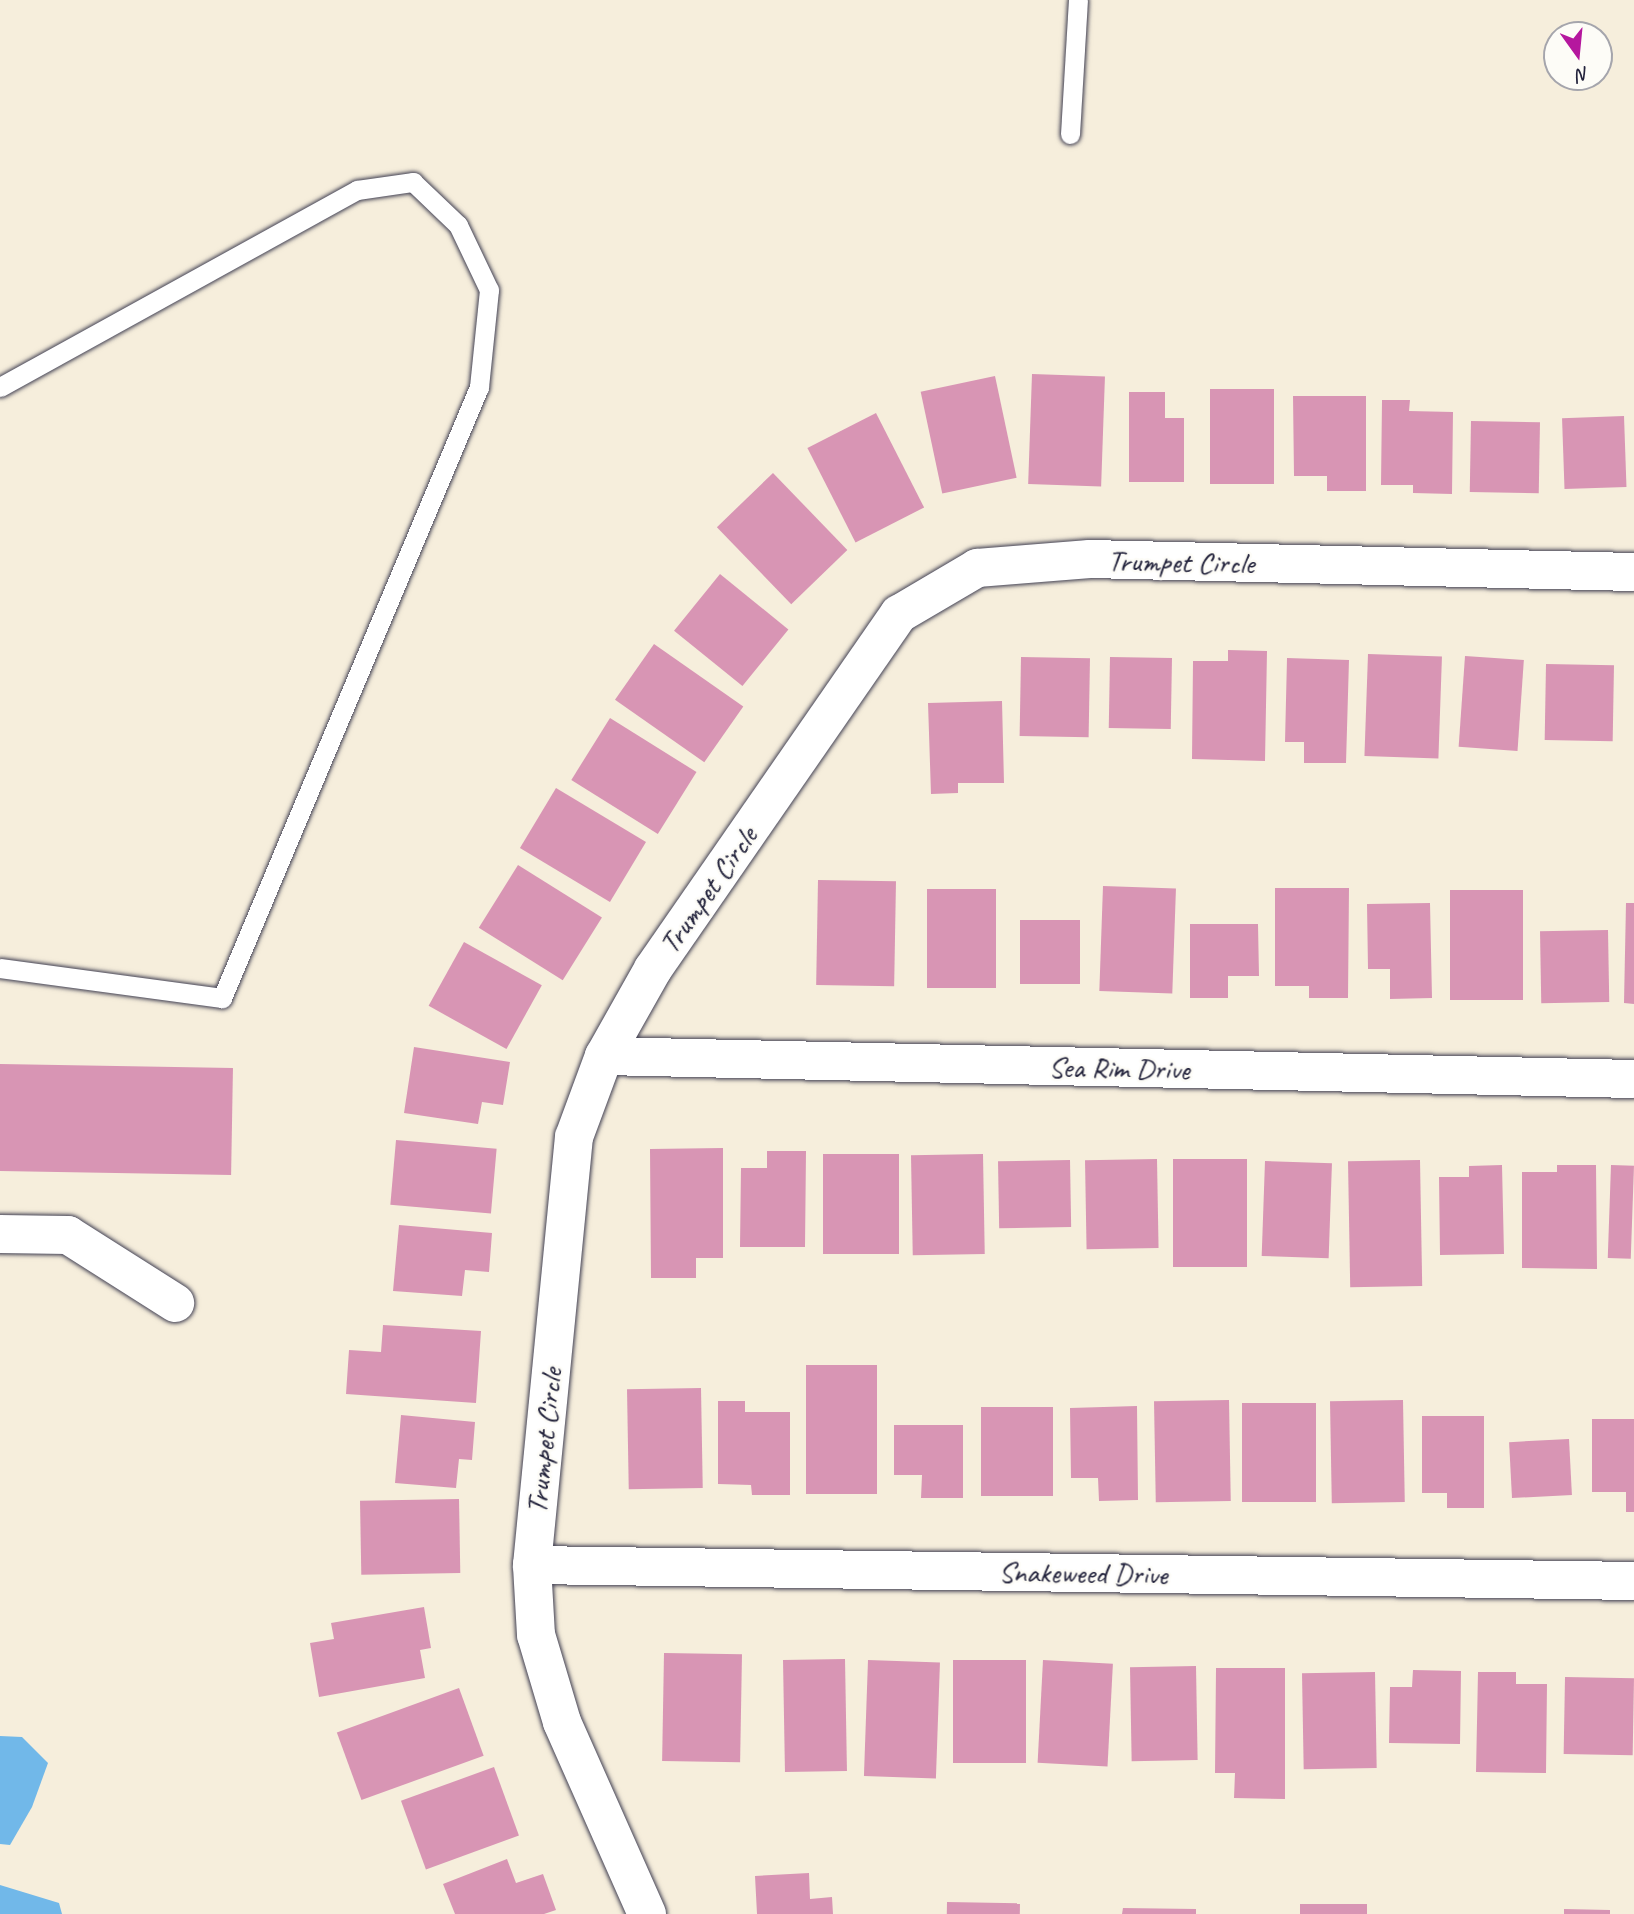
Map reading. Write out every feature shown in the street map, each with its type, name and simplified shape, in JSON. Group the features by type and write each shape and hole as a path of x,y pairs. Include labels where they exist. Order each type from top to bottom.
{"street":[{"name":"Trumpet Circle","path":"647,1914 562,1722 536,1635 532,1565 574,1137 604,1056 653,969 899,614 977,568 1090,559 1634,572"},
{"name":"Sea Rim Drive","path":"604,1056 1634,1079"},
{"path":"0,1234 68,1235 176,1303"},
{"name":"Snakeweed Drive","path":"532,1565 1634,1581"}],"lane":[{"path":"1070,134 1078,0"},
{"path":"0,387 356,190 413,182 458,225 489,290 479,387 222,998 0,968"}],"water":[{"path":"0,1736 22,1737 48,1763 32,1807 10,1845 0,1844"},
{"path":"0,1885 59,1903 62,1914 0,1914"}],"building":[{"path":"1032,374 1105,377 1101,486 1028,484"},
{"path":"995,376 1017,478 942,494 921,392"},
{"path":"1210,389 1274,389 1274,484 1210,484"},
{"path":"1129,392 1165,392 1165,418 1184,418 1184,482 1129,482"},
{"path":"1293,396 1366,396 1366,491 1327,491 1327,476 1294,476"},
{"path":"1382,400 1410,400 1409,411 1453,412 1452,494 1413,493 1413,485 1381,485"},
{"path":"876,413 924,507 856,542 807,448"},
{"path":"1624,416 1626,487 1565,489 1562,418"},
{"path":"1471,421 1540,422 1539,493 1470,492"},
{"path":"773,473 847,550 791,604 717,527"},
{"path":"720,574 788,629 742,686 674,631"},
{"path":"654,644 743,707 704,762 615,700"},
{"path":"1228,650 1267,651 1265,761 1192,759 1193,661 1228,661"},
{"path":"1368,654 1442,657 1438,759 1364,756"},
{"path":"1465,656 1524,660 1518,751 1459,747"},
{"path":"1021,657 1090,658 1089,737 1020,736"},
{"path":"1110,657 1172,658 1171,729 1109,728"},
{"path":"1287,658 1349,660 1346,763 1304,763 1304,742 1285,742"},
{"path":"1546,664 1614,665 1613,741 1545,740"},
{"path":"1002,701 1004,783 958,783 958,793 931,794 928,703"},
{"path":"610,718 697,772 658,834 571,780"},
{"path":"556,788 646,842 610,902 520,848"},
{"path":"518,865 602,917 563,980 479,928"},
{"path":"818,880 896,881 894,986 816,985"},
{"path":"1103,886 1176,889 1172,993 1099,991"},
{"path":"1275,888 1349,888 1348,998 1309,998 1309,986 1275,986"},
{"path":"927,889 996,889 996,988 927,988"},
{"path":"1450,890 1523,890 1523,1000 1450,1000"},
{"path":"1430,903 1432,998 1390,999 1390,969 1368,969 1367,904"},
{"path":"1626,903 1634,903 1634,1004 1624,1003"},
{"path":"1020,920 1080,920 1080,984 1020,984"},
{"path":"1190,924 1258,924 1259,976 1228,976 1228,998 1190,998"},
{"path":"1608,930 1609,1002 1541,1003 1540,931"},
{"path":"464,942 542,985 506,1049 429,1006"},
{"path":"414,1047 510,1062 503,1105 482,1102 478,1124 404,1113"},
{"path":"0,1064 233,1068 231,1175 0,1171"},
{"path":"396,1140 497,1149 491,1214 390,1205"},
{"path":"723,1148 723,1258 696,1258 696,1278 651,1278 650,1149"},
{"path":"767,1151 806,1151 805,1247 740,1247 741,1168 767,1168"},
{"path":"823,1154 899,1154 899,1254 823,1254"},
{"path":"983,1154 985,1254 913,1255 911,1155"},
{"path":"1157,1159 1159,1248 1087,1249 1085,1160"},
{"path":"1173,1159 1247,1159 1247,1267 1173,1267"},
{"path":"1070,1160 1071,1227 999,1228 998,1161"},
{"path":"1420,1160 1422,1286 1350,1287 1348,1161"},
{"path":"1265,1161 1332,1163 1329,1258 1262,1256"},
{"path":"1502,1165 1504,1254 1440,1255 1439,1177 1469,1177 1469,1166"},
{"path":"1557,1165 1596,1165 1597,1269 1522,1268 1522,1172 1557,1172"},
{"path":"1611,1165 1634,1166 1631,1259 1608,1258"},
{"path":"399,1225 492,1233 489,1272 465,1270 462,1296 393,1291"},
{"path":"383,1325 481,1331 476,1403 346,1394 349,1350 381,1352"},
{"path":"806,1365 877,1365 877,1494 806,1494"},
{"path":"701,1388 703,1488 629,1489 627,1389"},
{"path":"1229,1400 1231,1501 1156,1502 1154,1401"},
{"path":"1403,1400 1405,1502 1332,1503 1330,1401"},
{"path":"718,1401 745,1401 745,1412 790,1412 790,1495 752,1495 751,1485 718,1484"},
{"path":"1242,1403 1316,1403 1316,1502 1242,1502"},
{"path":"1137,1406 1138,1500 1099,1501 1098,1478 1071,1478 1070,1408"},
{"path":"981,1407 1053,1407 1053,1496 981,1496"},
{"path":"401,1415 475,1422 472,1460 459,1459 456,1488 395,1483"},
{"path":"1422,1416 1484,1416 1484,1508 1447,1508 1447,1493 1422,1493"},
{"path":"1592,1419 1634,1419 1634,1512 1626,1512 1626,1492 1592,1492"},
{"path":"894,1425 963,1425 963,1498 921,1498 922,1475 894,1475"},
{"path":"1569,1439 1572,1495 1512,1498 1509,1442"},
{"path":"459,1499 460,1573 361,1575 360,1501"},
{"path":"424,1607 431,1648 420,1650 425,1678 319,1697 310,1643 334,1639 331,1623"},
{"path":"664,1653 742,1654 740,1762 662,1761"},
{"path":"845,1659 847,1771 785,1772 783,1660"},
{"path":"868,1660 940,1663 936,1778 864,1776"},
{"path":"953,1660 1026,1660 1026,1763 953,1763"},
{"path":"1043,1660 1113,1664 1108,1767 1038,1763"},
{"path":"1196,1666 1198,1760 1132,1761 1130,1667"},
{"path":"1216,1668 1285,1668 1285,1799 1234,1798 1235,1773 1215,1773"},
{"path":"1413,1670 1461,1671 1460,1744 1389,1743 1390,1687 1412,1687"},
{"path":"1375,1672 1377,1768 1304,1769 1302,1673"},
{"path":"1478,1672 1516,1672 1516,1684 1547,1684 1546,1773 1476,1772"},
{"path":"1565,1677 1634,1678 1633,1755 1564,1754"},
{"path":"459,1688 484,1756 361,1800 337,1732"},
{"path":"494,1767 519,1836 426,1869 401,1801"},
{"path":"507,1859 516,1883 543,1874 556,1910 544,1914 455,1914 443,1884"},
{"path":"809,1873 810,1899 832,1897 833,1914 757,1914 755,1876"},
{"path":"947,1902 1020,1903 1020,1914 947,1914"},
{"path":"1300,1904 1367,1904 1367,1914 1300,1914"},
{"path":"1123,1908 1196,1909 1196,1914 1122,1914"},
{"path":"1564,1909 1610,1910 1610,1914 1564,1914"}]}
